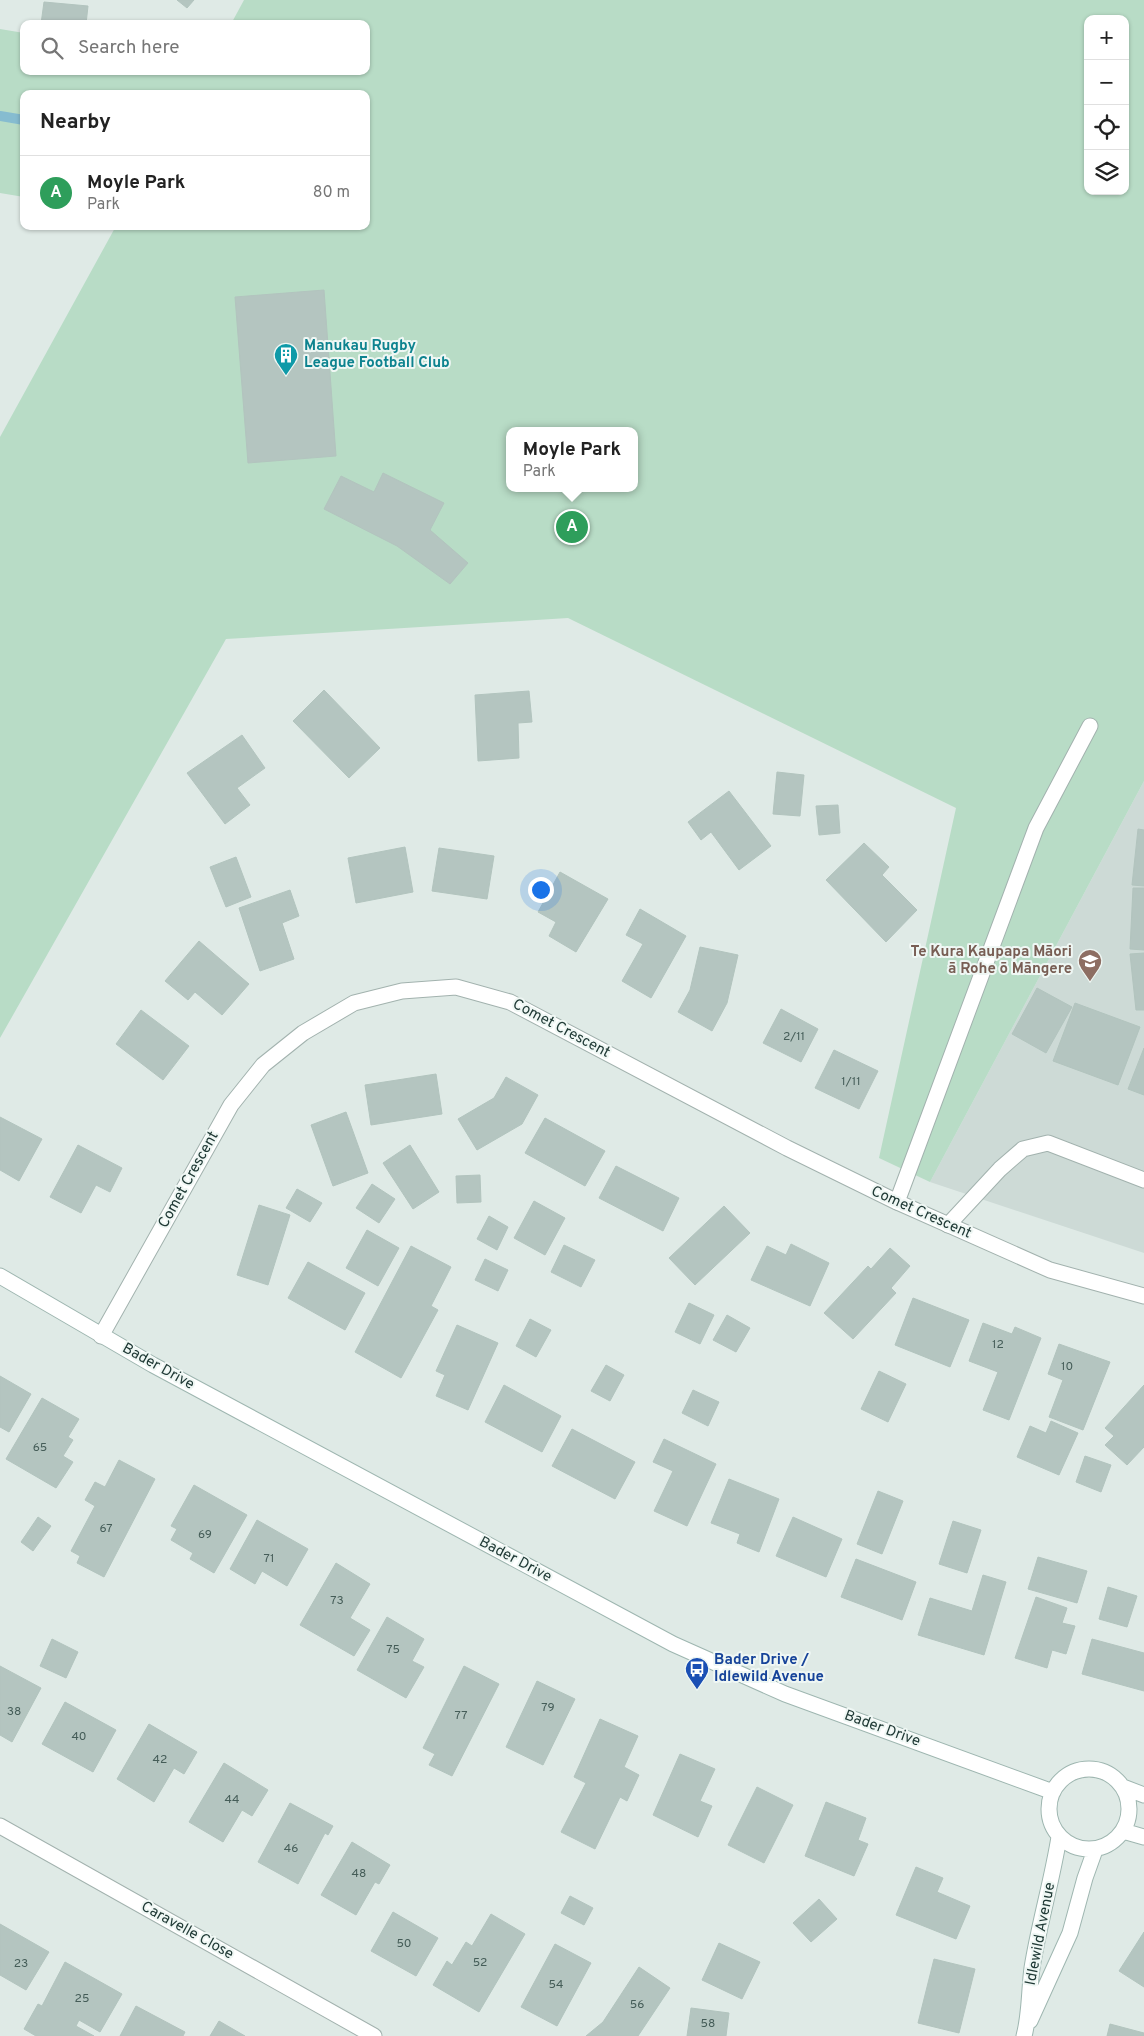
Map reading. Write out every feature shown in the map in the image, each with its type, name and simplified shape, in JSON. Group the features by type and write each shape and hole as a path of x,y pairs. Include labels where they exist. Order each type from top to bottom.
{"street":[{"path":"896,1202 1036,828 1090,726"},
{"name":"Comet Crescent","path":"101,1336 230,1106 263,1065 303,1033 354,1003 402,991 456,987 510,1002 787,1148 896,1202 1050,1270 1144,1296"},
{"path":"948,1225 1000,1169 1023,1149 1048,1143 1144,1180"},
{"name":"Bader Drive","path":"0,1276 101,1336 471,1537 673,1644 785,1694 1053,1792"},
{"path":"1090,1769 1103,1771 1115,1777 1123,1787 1129,1800 1130,1813 1119,1838 1096,1850 1082,1850 1069,1845 1059,1837 1052,1826 1049,1812 1050,1799 1053,1792 1064,1777 1076,1771 1090,1769"},
{"path":"1123,1787 1144,1795"},
{"name":"Caravelle Close","path":"0,1826 374,2036"},
{"path":"1123,1831 1144,1837"},
{"name":"Idlewild Avenue","path":"1025,2034 1032,1967 1059,1837"},
{"name":"Idlewild Avenue","path":"1025,2034 1070,1933 1085,1878 1096,1850"}],"shaded area":[{"name":"Te Kura Kaupapa Māori ā Rohe ō Māngere","path":"1144,781 1144,1253 930,1182"}],"green space":[{"path":"244,0 1144,0 1144,781 930,1182 879,1158 956,808 568,618 226,639 0,1038 0,437 114,230 370,230 370,90 20,90 20,196 0,193 0,29 20,32 20,75 370,75 370,20 233,20"}],"building":[{"path":"177,0 194,0 187,8"},
{"path":"44,2 88,6 86,20 42,20"},
{"name":"Manukau Rugby League Football Club","path":"324,290 336,456 248,463 235,297"},
{"path":"383,473 444,503 430,530 468,563 450,584 397,546 324,509 341,476 374,492"},
{"path":"324,690 380,748 349,778 293,721"},
{"path":"529,691 532,722 518,723 519,758 478,761 475,695"},
{"path":"242,735 265,768 237,788 250,805 225,824 187,773"},
{"path":"777,772 804,775 800,816 773,814"},
{"path":"729,791 771,846 739,870 711,832 701,840 688,822"},
{"path":"838,805 840,833 819,835 816,806"},
{"path":"1138,829 1144,830 1144,886 1132,885"},
{"path":"864,843 889,867 882,875 917,910 886,942 826,880"},
{"path":"405,847 413,892 356,903 348,858"},
{"path":"439,848 494,856 487,899 432,891"},
{"path":"236,857 251,897 226,907 210,867"},
{"path":"560,872 608,899 576,952 549,936 556,922 538,912"},
{"path":"1133,888 1144,888 1144,950 1130,949"},
{"path":"290,890 299,916 282,923 294,959 260,971 239,908"},
{"path":"640,909 686,936 651,998 622,981 643,944 626,935"},
{"path":"199,941 249,984 222,1015 195,992 188,1000 165,981"},
{"path":"700,947 738,955 727,1003 712,1031 678,1012 690,990"},
{"path":"1144,953 1144,1010 1136,1010 1130,954"},
{"path":"1037,988 1072,1007 1046,1053 1012,1034"},
{"path":"1075,1003 1140,1027 1118,1085 1053,1061"},
{"path":"781,1009 818,1029 801,1062 763,1043"},
{"path":"141,1010 189,1046 163,1080 116,1044"},
{"path":"1144,1048 1144,1095 1128,1089"},
{"path":"834,1050 878,1071 859,1109 815,1088"},
{"path":"436,1074 442,1114 371,1125 365,1085"},
{"path":"506,1077 538,1095 522,1124 477,1150 458,1119 494,1098"},
{"path":"346,1112 368,1173 333,1186 311,1125"},
{"path":"0,1117 42,1139 19,1181 0,1170"},
{"path":"545,1118 605,1151 585,1186 525,1153"},
{"path":"78,1145 122,1168 110,1192 96,1185 81,1213 50,1197"},
{"path":"410,1145 439,1192 413,1209 383,1163"},
{"path":"616,1166 679,1198 663,1231 599,1198"},
{"path":"480,1175 481,1202 457,1203 456,1176"},
{"path":"372,1184 395,1199 379,1223 356,1208"},
{"path":"297,1189 322,1203 310,1222 286,1208"},
{"path":"534,1201 565,1218 545,1255 514,1238"},
{"path":"259,1205 290,1215 268,1285 237,1275"},
{"path":"724,1206 750,1233 695,1285 669,1258"},
{"path":"489,1216 508,1227 497,1250 477,1239"},
{"path":"367,1230 399,1248 378,1286 346,1268"},
{"path":"791,1244 829,1263 810,1306 751,1280 767,1246 786,1255"},
{"path":"564,1245 595,1260 581,1287 551,1272"},
{"path":"411,1246 451,1267 431,1306 438,1310 401,1378 355,1352"},
{"path":"890,1248 910,1266 891,1288 896,1293 853,1339 824,1313 868,1266 871,1269"},
{"path":"485,1259 508,1270 498,1291 475,1280"},
{"path":"308,1262 365,1293 345,1330 288,1298"},
{"path":"913,1298 969,1320 950,1367 895,1345"},
{"path":"689,1303 714,1315 700,1344 675,1332"},
{"path":"727,1315 750,1328 736,1352 713,1340"},
{"path":"530,1319 551,1330 536,1357 516,1346"},
{"path":"983,1323 1012,1334 1015,1327 1041,1338 1009,1420 983,1410 998,1372 969,1361"},
{"path":"457,1325 498,1343 468,1410 436,1396 445,1375 436,1371"},
{"path":"1059,1344 1110,1362 1083,1430 1049,1417 1063,1380 1048,1374"},
{"path":"606,1365 624,1375 610,1401 591,1391"},
{"path":"879,1371 906,1384 888,1422 861,1409"},
{"path":"0,1376 31,1394 9,1432 0,1427"},
{"path":"504,1385 561,1416 542,1452 485,1422"},
{"path":"1144,1385 1144,1447 1127,1465 1105,1445 1114,1436 1105,1428"},
{"path":"693,1390 719,1402 708,1426 682,1413"},
{"path":"42,1398 79,1419 68,1437 73,1440 63,1456 73,1462 56,1488 6,1459"},
{"path":"1051,1421 1078,1433 1059,1475 1017,1457 1030,1426 1046,1433"},
{"path":"572,1429 635,1462 615,1499 552,1466"},
{"path":"664,1439 716,1464 687,1526 654,1511 673,1471 653,1462"},
{"path":"1085,1456 1111,1465 1101,1492 1076,1482"},
{"path":"119,1460 155,1479 104,1577 77,1563 80,1556 71,1551 95,1506 85,1500 95,1482 105,1487"},
{"path":"729,1479 779,1499 759,1552 737,1543 740,1534 711,1523"},
{"path":"194,1485 247,1515 214,1573 190,1559 193,1553 171,1540 177,1529 171,1526"},
{"path":"878,1491 903,1501 882,1554 857,1544"},
{"path":"38,1517 51,1526 33,1551 21,1542"},
{"path":"793,1517 842,1539 826,1577 776,1556"},
{"path":"257,1520 308,1549 287,1586 262,1571 255,1584 230,1569"},
{"path":"953,1521 981,1530 967,1573 939,1564"},
{"path":"1038,1557 1087,1571 1077,1603 1028,1589"},
{"path":"856,1559 916,1582 902,1620 841,1597"},
{"path":"336,1563 370,1584 350,1618 370,1630 354,1656 300,1625"},
{"path":"983,1575 1006,1582 984,1655 918,1635 930,1598 972,1611"},
{"path":"1108,1587 1137,1596 1127,1627 1099,1619"},
{"path":"1036,1597 1067,1608 1062,1623 1075,1626 1066,1654 1052,1650 1047,1668 1015,1658"},
{"path":"387,1617 424,1639 412,1661 424,1667 406,1698 357,1670"},
{"path":"52,1639 78,1652 66,1678 40,1666"},
{"path":"1092,1639 1144,1653 1144,1691 1082,1674"},
{"path":"0,1666 41,1688 12,1742 0,1735"},
{"path":"464,1666 499,1684 452,1776 429,1765 435,1754 423,1748"},
{"path":"537,1681 575,1699 543,1765 506,1747"},
{"path":"65,1702 116,1730 93,1772 42,1744"},
{"path":"600,1719 638,1736 624,1767 639,1775 627,1801 620,1797 595,1849 561,1832 586,1783 574,1777"},
{"path":"149,1724 197,1752 184,1774 174,1768 154,1802 117,1779"},
{"path":"680,1754 715,1769 700,1801 712,1806 698,1837 653,1815"},
{"path":"224,1763 268,1790 252,1816 242,1810 223,1842 189,1822"},
{"path":"757,1787 793,1805 764,1863 728,1845"},
{"path":"826,1802 866,1818 858,1840 868,1844 854,1876 805,1856"},
{"path":"290,1803 333,1826 328,1835 325,1833 298,1884 258,1862"},
{"path":"352,1842 390,1865 379,1884 375,1882 356,1915 321,1895"},
{"path":"916,1867 943,1878 937,1892 970,1906 956,1939 896,1915"},
{"path":"570,1896 593,1908 584,1925 561,1913"},
{"path":"819,1899 837,1919 811,1942 793,1923"},
{"path":"393,1912 438,1938 416,1976 371,1951"},
{"path":"491,1914 525,1934 479,2012 433,1985 447,1961 452,1965 466,1942 472,1946"},
{"path":"0,1924 49,1952 26,1990 0,1975"},
{"path":"1144,1932 1144,1987 1119,1971"},
{"path":"719,1943 760,1962 742,1999 702,1980"},
{"path":"555,1944 591,1963 557,2026 521,2007"},
{"path":"934,1959 975,1969 959,2033 918,2023"},
{"path":"65,1962 122,1994 100,2032 79,2020 76,2026 94,2036 36,2036 24,2029 38,2004 42,2006"},
{"path":"639,1967 670,1988 638,2036 586,2036 603,2022"},
{"path":"136,2006 185,2032 183,2036 120,2036"},
{"path":"691,2008 729,2013 726,2036 687,2036"},
{"path":"219,2021 245,2036 210,2036"},
{"path":"1110,2024 1144,2033 1144,2036 1107,2036"}],"waterway":[{"path":"0,116 20,119"}],"place":[{"name":"Manukau Rugby League Football Club","path":"286,376"},
{"name":"Moyle Park","path":"572,527"},
{"name":"Te Kura Kaupapa Māori ā Rohe ō Māngere","path":"1090,982"},
{"name":"Bader Drive / Idlewild Avenue","path":"697,1690"}]}
